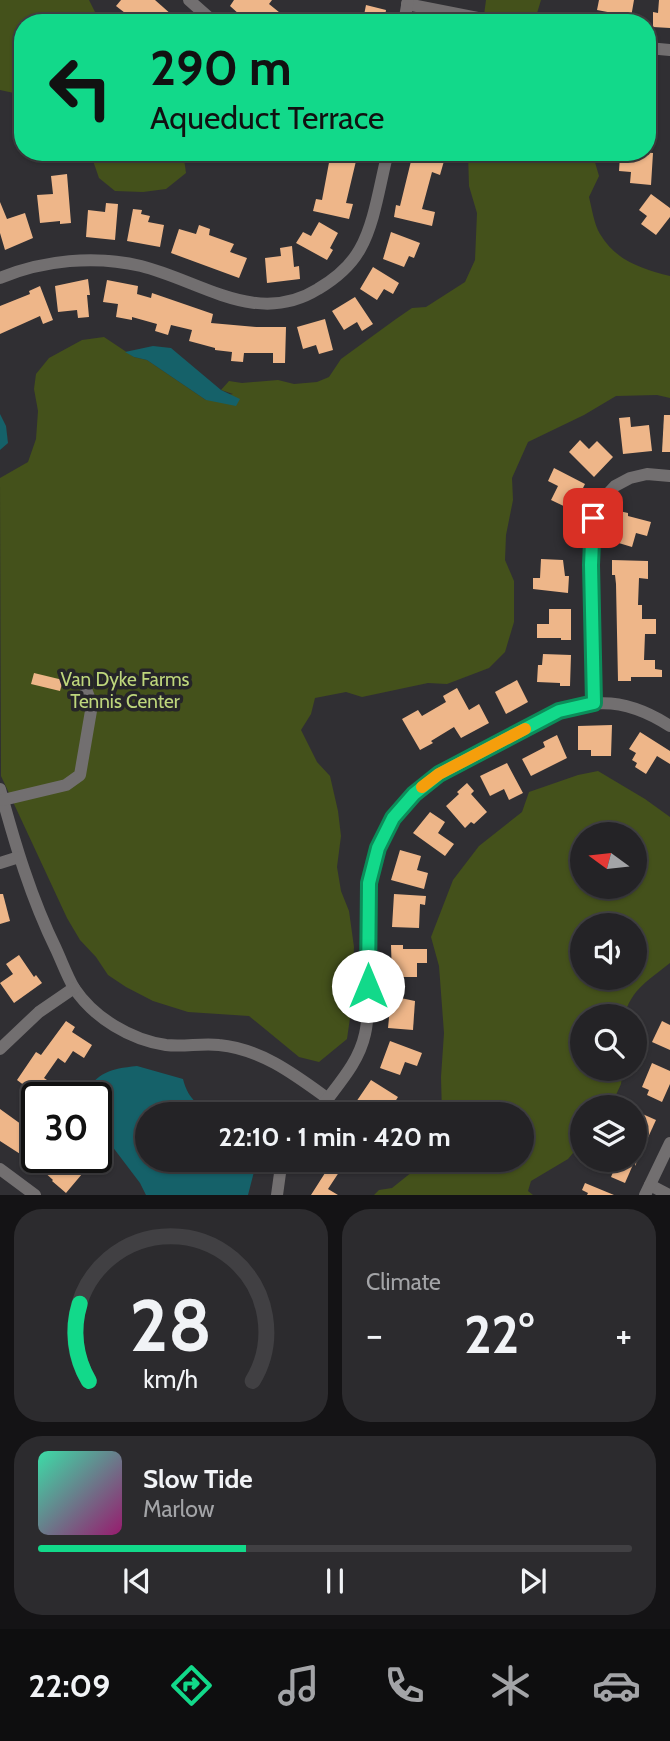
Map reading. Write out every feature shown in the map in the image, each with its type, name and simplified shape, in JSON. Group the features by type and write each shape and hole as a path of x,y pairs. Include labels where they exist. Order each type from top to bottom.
{"street":[{"path":"189,0 205,14"},
{"path":"408,2 462,14"},
{"path":"0,278 16,271 74,260 110,261 142,267 248,303 276,305 304,298 338,278 360,249 369,228 386,161"},
{"path":"594,703 591,565 593,518 602,500 615,486 630,478 647,474 670,476"},
{"path":"86,689 92,705 80,775 66,785 1,795 19,857 43,922 75,988 99,1015 132,1035 166,1045 220,1045 254,1051 327,1098"},
{"path":"324,1102 350,1070 365,1035 368,1012 369,883 378,848 393,818 414,794 439,774 559,711 594,703 624,705 652,715 670,726"},
{"path":"0,863 19,857"},
{"path":"0,1049 39,1012 75,988"},
{"path":"669,1195 647,1190 670,1143"},
{"path":"0,1168 35,1195"},
{"path":"277,1195 280,1172"}],"green space":[{"path":"0,0 89,0 95,14 14,14 14,93 0,90"},
{"path":"486,0 541,0 537,14 484,14"},
{"path":"93,161 184,161 186,173 166,189 143,192 115,191 99,178"},
{"name":"Van Dyke Farms Tennis Center","path":"468,161 595,161 599,176 589,197 600,234 614,251 630,262 670,276 670,398 657,395 616,396 528,442 512,478 513,500 506,535 505,560 514,581 514,622 505,652 489,668 447,684 428,683 362,697 346,692 315,698 311,714 301,730 317,762 330,776 341,836 337,867 341,891 349,911 354,947 347,1039 319,1062 299,1057 249,1016 188,1012 153,1001 126,987 108,975 80,940 67,918 1,776 0,478 28,462 36,439 36,374 49,358 82,340 104,337 134,357 147,360 206,400 233,394 221,390 229,381 242,383 278,380 294,384 317,382 329,377 341,359 396,319 412,308 426,307 465,282 475,260 477,213 469,186"},
{"path":"598,771 670,817 670,963 647,981 647,913 570,913 570,990 638,990 628,1004 570,1004 570,1081 621,1081 616,1095 570,1095 570,1157 531,1181 528,1191 533,1195 374,1195 379,1190 392,1188 412,1172 534,1172 534,1102 442,1102 444,1033 439,966 431,937 453,880 479,846 522,812 529,792"}],"water":[{"path":"153,346 171,348 221,390 240,399 236,406 206,400 147,360 125,352"},
{"path":"0,414 6,426 8,443 0,450"},
{"path":"137,1066 183,1079 188,1093 195,1102 135,1102 135,1172 254,1172 248,1195 146,1195 112,1146 112,1082 94,1082 105,1073"}],"building":[{"path":"121,0 155,0 171,14 126,14 116,6"},
{"path":"234,0 272,0 269,4 281,14 239,14 230,6"},
{"path":"599,0 634,0 632,14 597,10"},
{"path":"659,0 670,0 670,28 656,27 656,14 653,12 658,13"},
{"path":"366,5 386,10 385,14 364,14"},
{"path":"329,161 356,161 346,203 353,204 349,219 313,211 316,199 322,200"},
{"path":"411,161 444,161 440,175 432,172 422,209 435,212 432,226 394,217 396,205 400,206"},
{"path":"620,161 652,161 651,185 630,183 631,172 619,171"},
{"path":"67,174 71,223 40,223 37,195 53,194 51,176"},
{"path":"651,194 670,208 670,217 656,235 641,224 647,216 639,210"},
{"path":"0,202 7,219 25,213 33,238 5,250 0,233"},
{"path":"106,203 118,204 115,240 86,237 88,210 105,212"},
{"path":"133,209 142,210 141,214 150,216 148,222 164,225 160,247 127,241"},
{"path":"319,222 338,233 327,260 296,243 303,232 311,236"},
{"path":"199,225 210,229 209,235 234,244 230,252 247,258 239,278 171,253 179,229 196,234"},
{"path":"391,232 420,243 414,258 409,256 404,267 383,259"},
{"path":"292,246 294,267 299,266 300,279 267,283 265,258 281,256 280,248"},
{"path":"373,267 399,283 393,294 384,289 377,300 360,289"},
{"path":"88,279 89,317 78,318 77,310 58,312 55,286"},
{"path":"107,280 138,286 137,294 151,298 152,293 213,314 211,323 286,327 285,363 273,363 273,353 244,353 243,362 231,361 232,352 215,350 189,341 192,330 171,325 168,335 155,331 157,324 132,317 132,320 116,317 118,304 103,302"},
{"path":"40,286 53,320 43,324 40,316 0,334 0,306 30,294 29,291"},
{"path":"355,297 373,324 362,331 357,322 344,330 332,311"},
{"path":"325,319 333,350 319,354 316,345 303,349 297,327"},
{"path":"664,415 670,415 670,452 662,452"},
{"path":"630,417 631,427 649,425 652,451 623,454 619,418"},
{"path":"580,440 589,449 597,441 613,457 594,477 569,452"},
{"path":"554,468 585,484 572,510 551,500 558,486 548,481"},
{"path":"619,511 651,522 647,536 636,533 632,547 612,541"},
{"path":"541,559 563,560 565,576 569,576 568,593 533,589 533,578 540,578"},
{"path":"612,560 648,561 648,579 639,578 638,605 642,605 642,619 656,619 656,634 645,634 644,660 655,660 655,669 662,670 662,677 631,677 631,681 618,681 616,584 615,575 612,575"},
{"path":"549,609 571,609 571,640 537,638 537,624 549,624"},
{"path":"543,654 571,655 570,686 537,682 538,665 542,665"},
{"path":"34,673 63,680 60,691 31,684"},
{"path":"517,680 528,702 506,714 495,692"},
{"path":"457,688 469,710 479,704 489,723 461,738 454,727 420,750 402,719 418,710 422,716 446,702 443,696"},
{"path":"612,725 611,756 591,756 591,750 578,750 578,726"},
{"path":"640,732 670,751 670,764 657,756 646,774 635,767 637,763 632,760 636,753 629,749"},
{"path":"557,735 567,758 531,776 522,759 545,747 543,742"},
{"path":"507,763 523,793 509,800 504,789 490,796 480,776"},
{"path":"467,783 474,791 471,794 487,812 465,828 446,806"},
{"path":"430,812 445,822 438,833 454,844 445,856 413,833"},
{"path":"400,850 421,856 417,870 428,873 424,889 391,880"},
{"path":"0,894 3,894 10,921 0,924"},
{"path":"394,894 426,896 425,905 420,904 419,928 392,927"},
{"path":"391,945 403,945 403,949 427,949 427,963 417,963 417,977 392,977"},
{"path":"19,955 34,977 36,975 42,983 14,1003 0,983 13,974 6,964"},
{"path":"391,996 415,1001 413,1030 388,1028"},
{"path":"66,1021 75,1027 72,1032 92,1045 84,1058 73,1051 65,1063 58,1058 44,1078 50,1082 21,1083 17,1080 36,1052 41,1055"},
{"path":"662,1021 670,1025 670,1050 652,1042"},
{"path":"390,1041 422,1053 417,1066 405,1062 400,1075 380,1068"},
{"path":"652,1063 670,1071 670,1084 662,1102 647,1095 649,1090 642,1087 647,1081"},
{"path":"371,1080 398,1097 395,1102 356,1102"},
{"path":"0,1109 21,1124 21,1154 0,1141"},
{"path":"647,1116 656,1120 647,1140"},
{"path":"339,1172 328,1189 338,1195 311,1195 325,1173"},
{"path":"613,1172 630,1172 625,1183 611,1177"},
{"path":"45,1173 82,1174 66,1193"},
{"path":"585,1183 614,1195 587,1195 588,1193 582,1190"}],"slow traffic":[{"path":"422,787 439,774 525,729"}],"route":[{"path":"368,986 369,883 378,848 393,818 414,794 439,774 559,711 594,703 591,565 593,518"}]}
